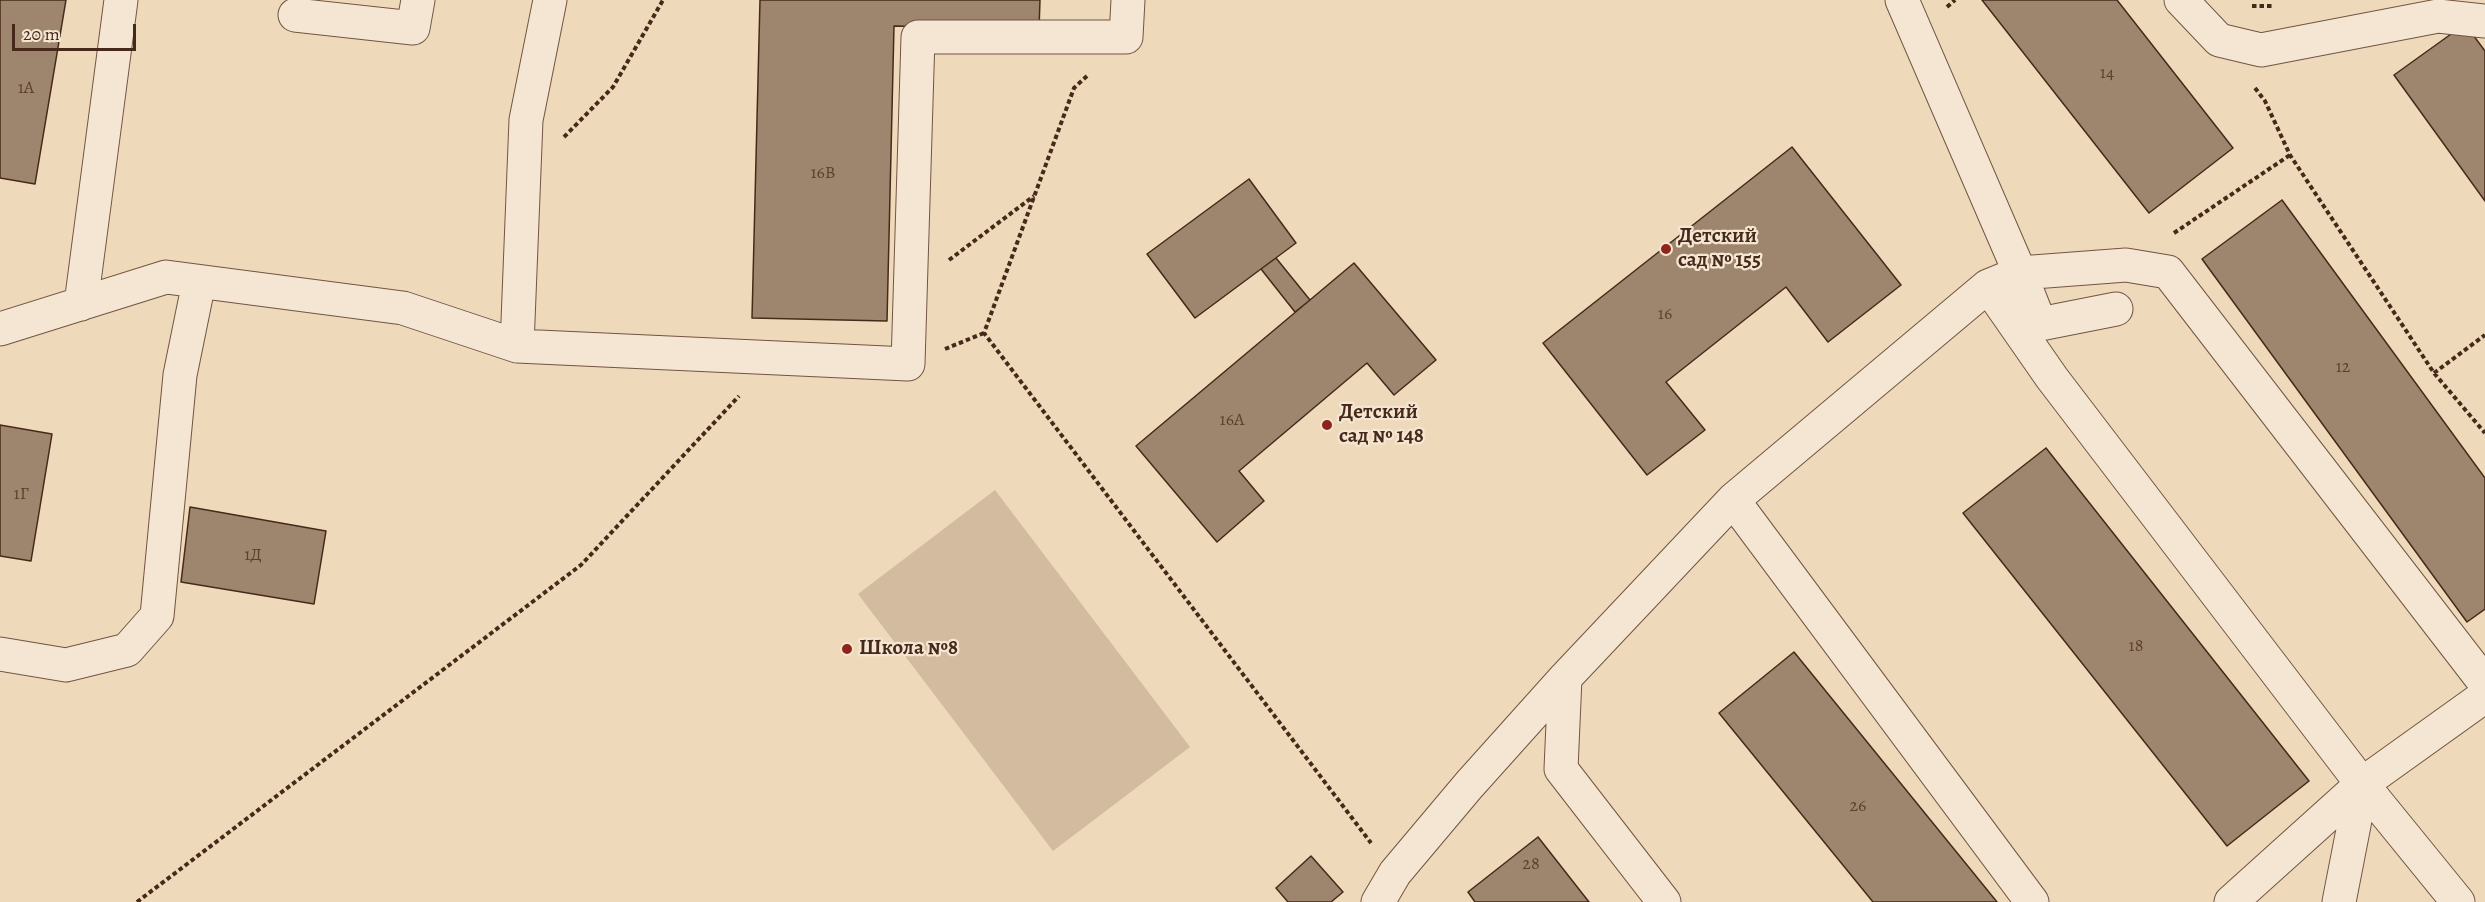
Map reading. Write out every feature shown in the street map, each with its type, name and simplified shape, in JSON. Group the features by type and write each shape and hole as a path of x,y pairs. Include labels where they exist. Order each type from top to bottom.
{"lane":[{"path":"81,304 121,0"},
{"path":"295,15 413,28 418,0"},
{"path":"517,346 526,120 550,0"},
{"path":"0,329 166,278 403,308 517,346 908,364 918,37 1126,38 1128,0"},
{"path":"1902,0 2040,324 2116,309"},
{"path":"2181,0 2219,40 2261,50 2438,16 2485,21"},
{"path":"1378,902 1395,873 1566,678 1733,500 1988,286 2020,273 2126,265 2168,272 2485,682"},
{"path":"0,654 66,665 127,650 157,616 180,375 199,282"},
{"path":"1988,286 2052,378 2362,784 2458,902"},
{"path":"1733,500 2032,902"},
{"path":"1566,678 1561,769 1664,902"},
{"path":"2232,902 2362,784 2485,696"},
{"path":"2339,902 2362,784"}],"path":[{"path":"524,179 613,87 663,0"},
{"path":"1126,38 1074,88 984,333 1395,873"},
{"path":"2219,40 2265,100 2290,155 2434,373 2485,433"},
{"path":"2126,265 2290,155"},
{"path":"910,289 1035,195"},
{"path":"2434,373 2485,335"},
{"path":"137,902 580,566 774,358"}],"shaded area":[{"path":"995,490 1190,747 1053,851 858,594"}],"building":[{"path":"0,0 66,0 35,184 0,178"},
{"path":"760,0 1040,0 1039,29 894,26 887,321 752,318"},
{"path":"1982,0 2117,0 2233,148 2149,213"},
{"path":"2465,24 2485,51 2485,201 2394,75"},
{"path":"1792,147 1901,285 1828,342 1786,287 1666,382 1705,430 1647,475 1543,343"},
{"path":"1249,179 1296,243 1195,318 1147,254"},
{"path":"2282,200 2485,478 2485,609 2467,622 2202,259"},
{"path":"1276,258 1310,300 1295,312 1261,269"},
{"path":"1354,263 1436,360 1394,395 1367,363 1239,471 1264,501 1217,542 1136,446"},
{"path":"0,425 52,434 31,561 0,556"},
{"path":"2046,448 2309,781 2227,846 1963,513"},
{"path":"190,507 326,531 314,604 181,582"},
{"path":"1794,652 1997,902 1873,902 1719,713"},
{"path":"1538,837 1589,902 1475,902 1468,892"},
{"path":"1311,856 1343,892 1331,902 1288,902 1276,888"}],"place":[{"name":"Детский сад № 155","path":"1666,249"},
{"name":"Детский сад № 148","path":"1327,425"},
{"name":"Школа №8","path":"847,649"}]}
